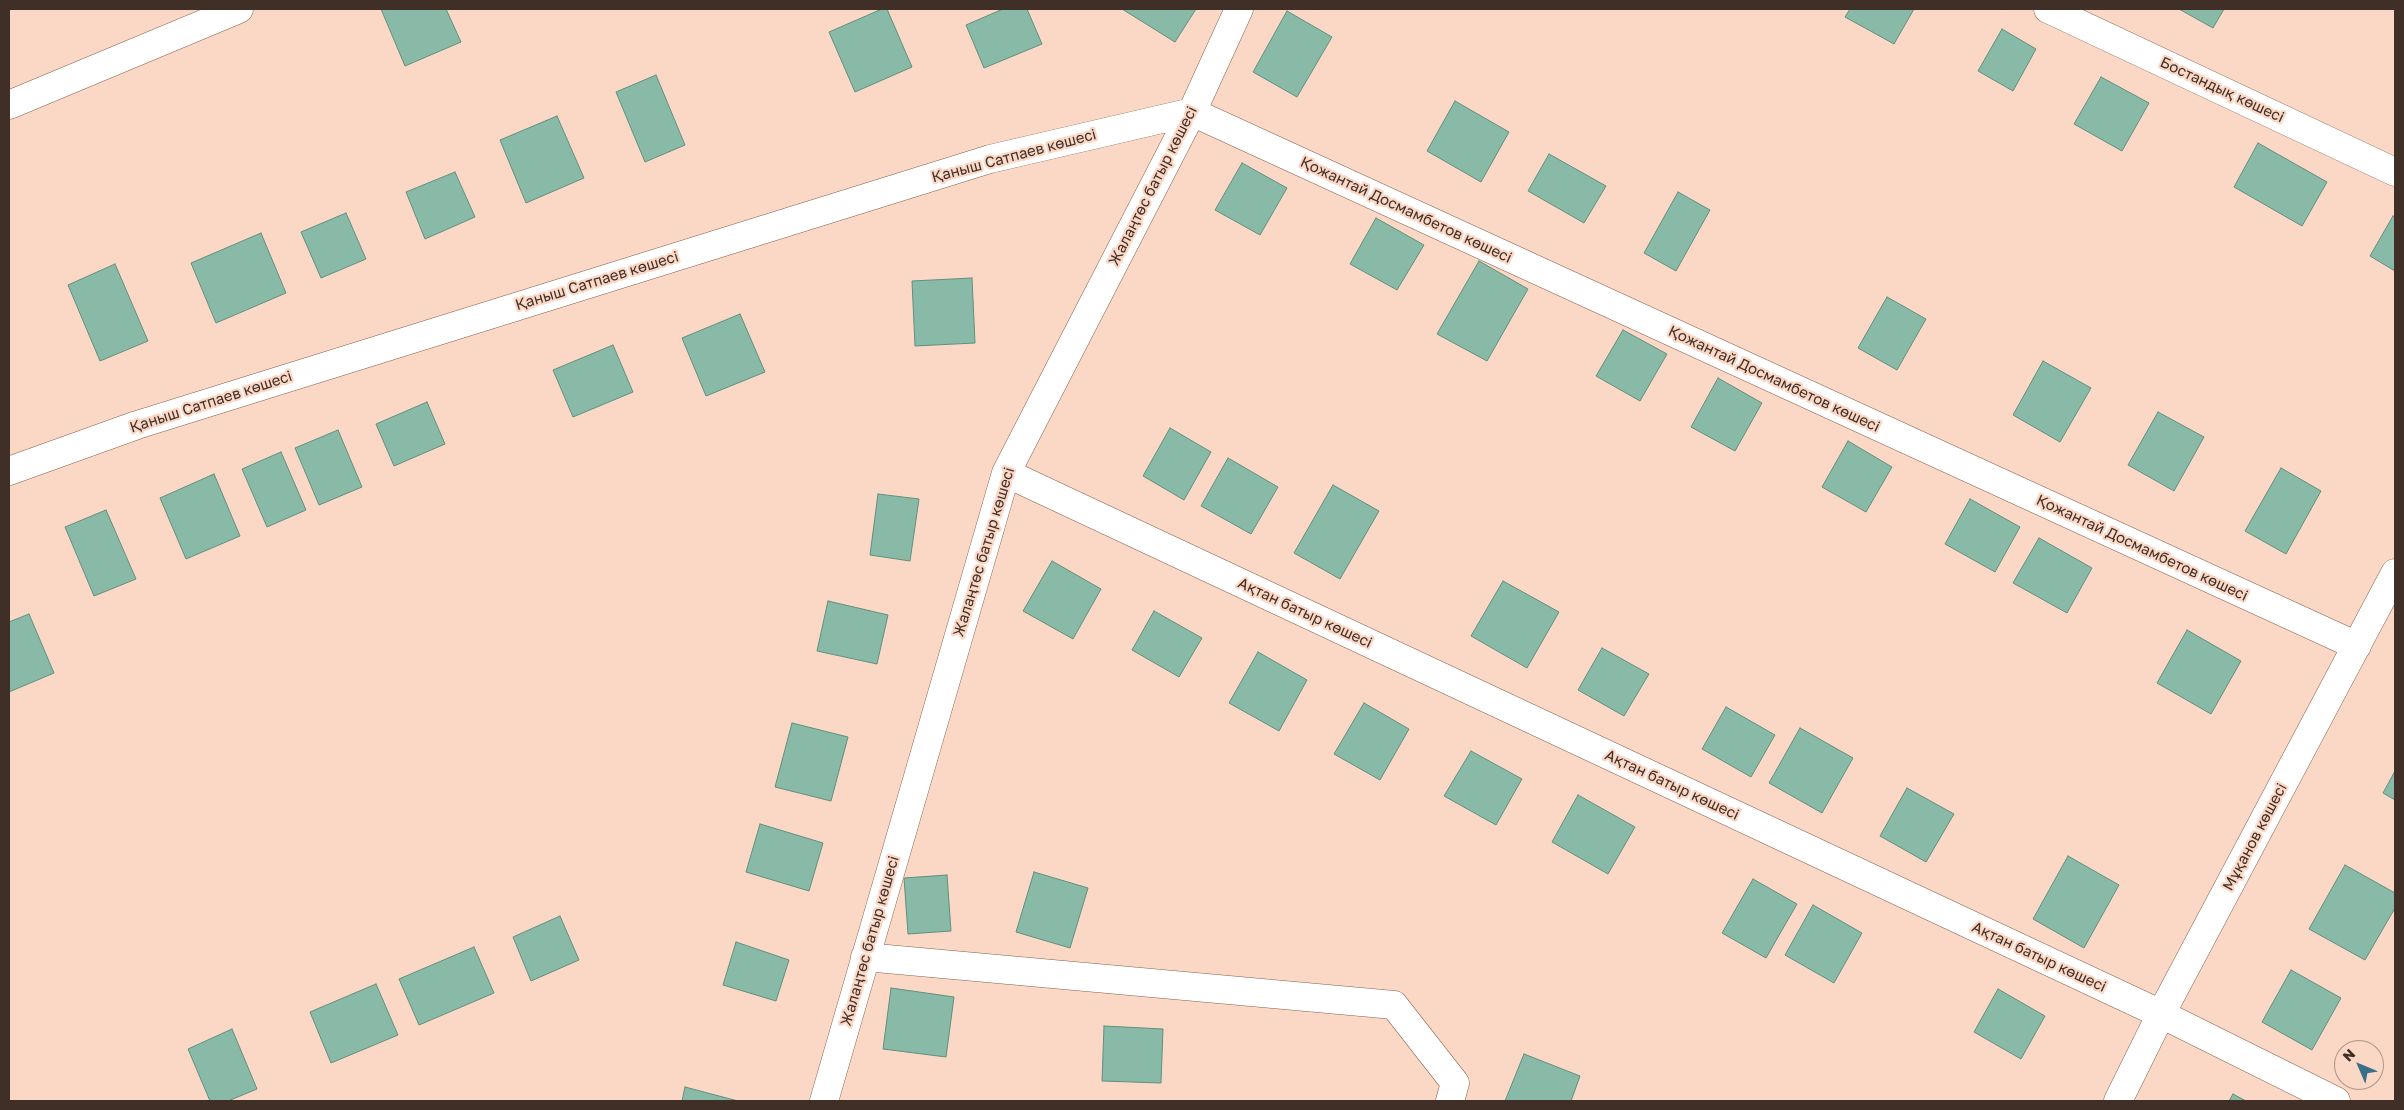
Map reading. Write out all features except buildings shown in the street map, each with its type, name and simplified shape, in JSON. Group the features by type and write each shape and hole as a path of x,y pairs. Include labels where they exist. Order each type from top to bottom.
{"street":[{"path":"9,105 239,9"},
{"name":"Жалаңтөс батыр көшесі","path":"824,1101 1006,473 1192,112 1239,9"},
{"name":"Бостандық көшесі","path":"2048,9 2395,172"},
{"name":"Қаныш Сатпаев көшесі","path":"9,471 137,425 990,159 1192,112"},
{"name":"Қожантай Досмамбетов көшесі","path":"1192,112 2356,646"},
{"name":"Ақтан батыр көшесі","path":"1006,473 2161,1014 2336,1101"},
{"name":"Мұқанов көшесі","path":"2118,1101 2161,1014 2395,573"},
{"path":"865,957 1394,1005 1452,1092"}]}
